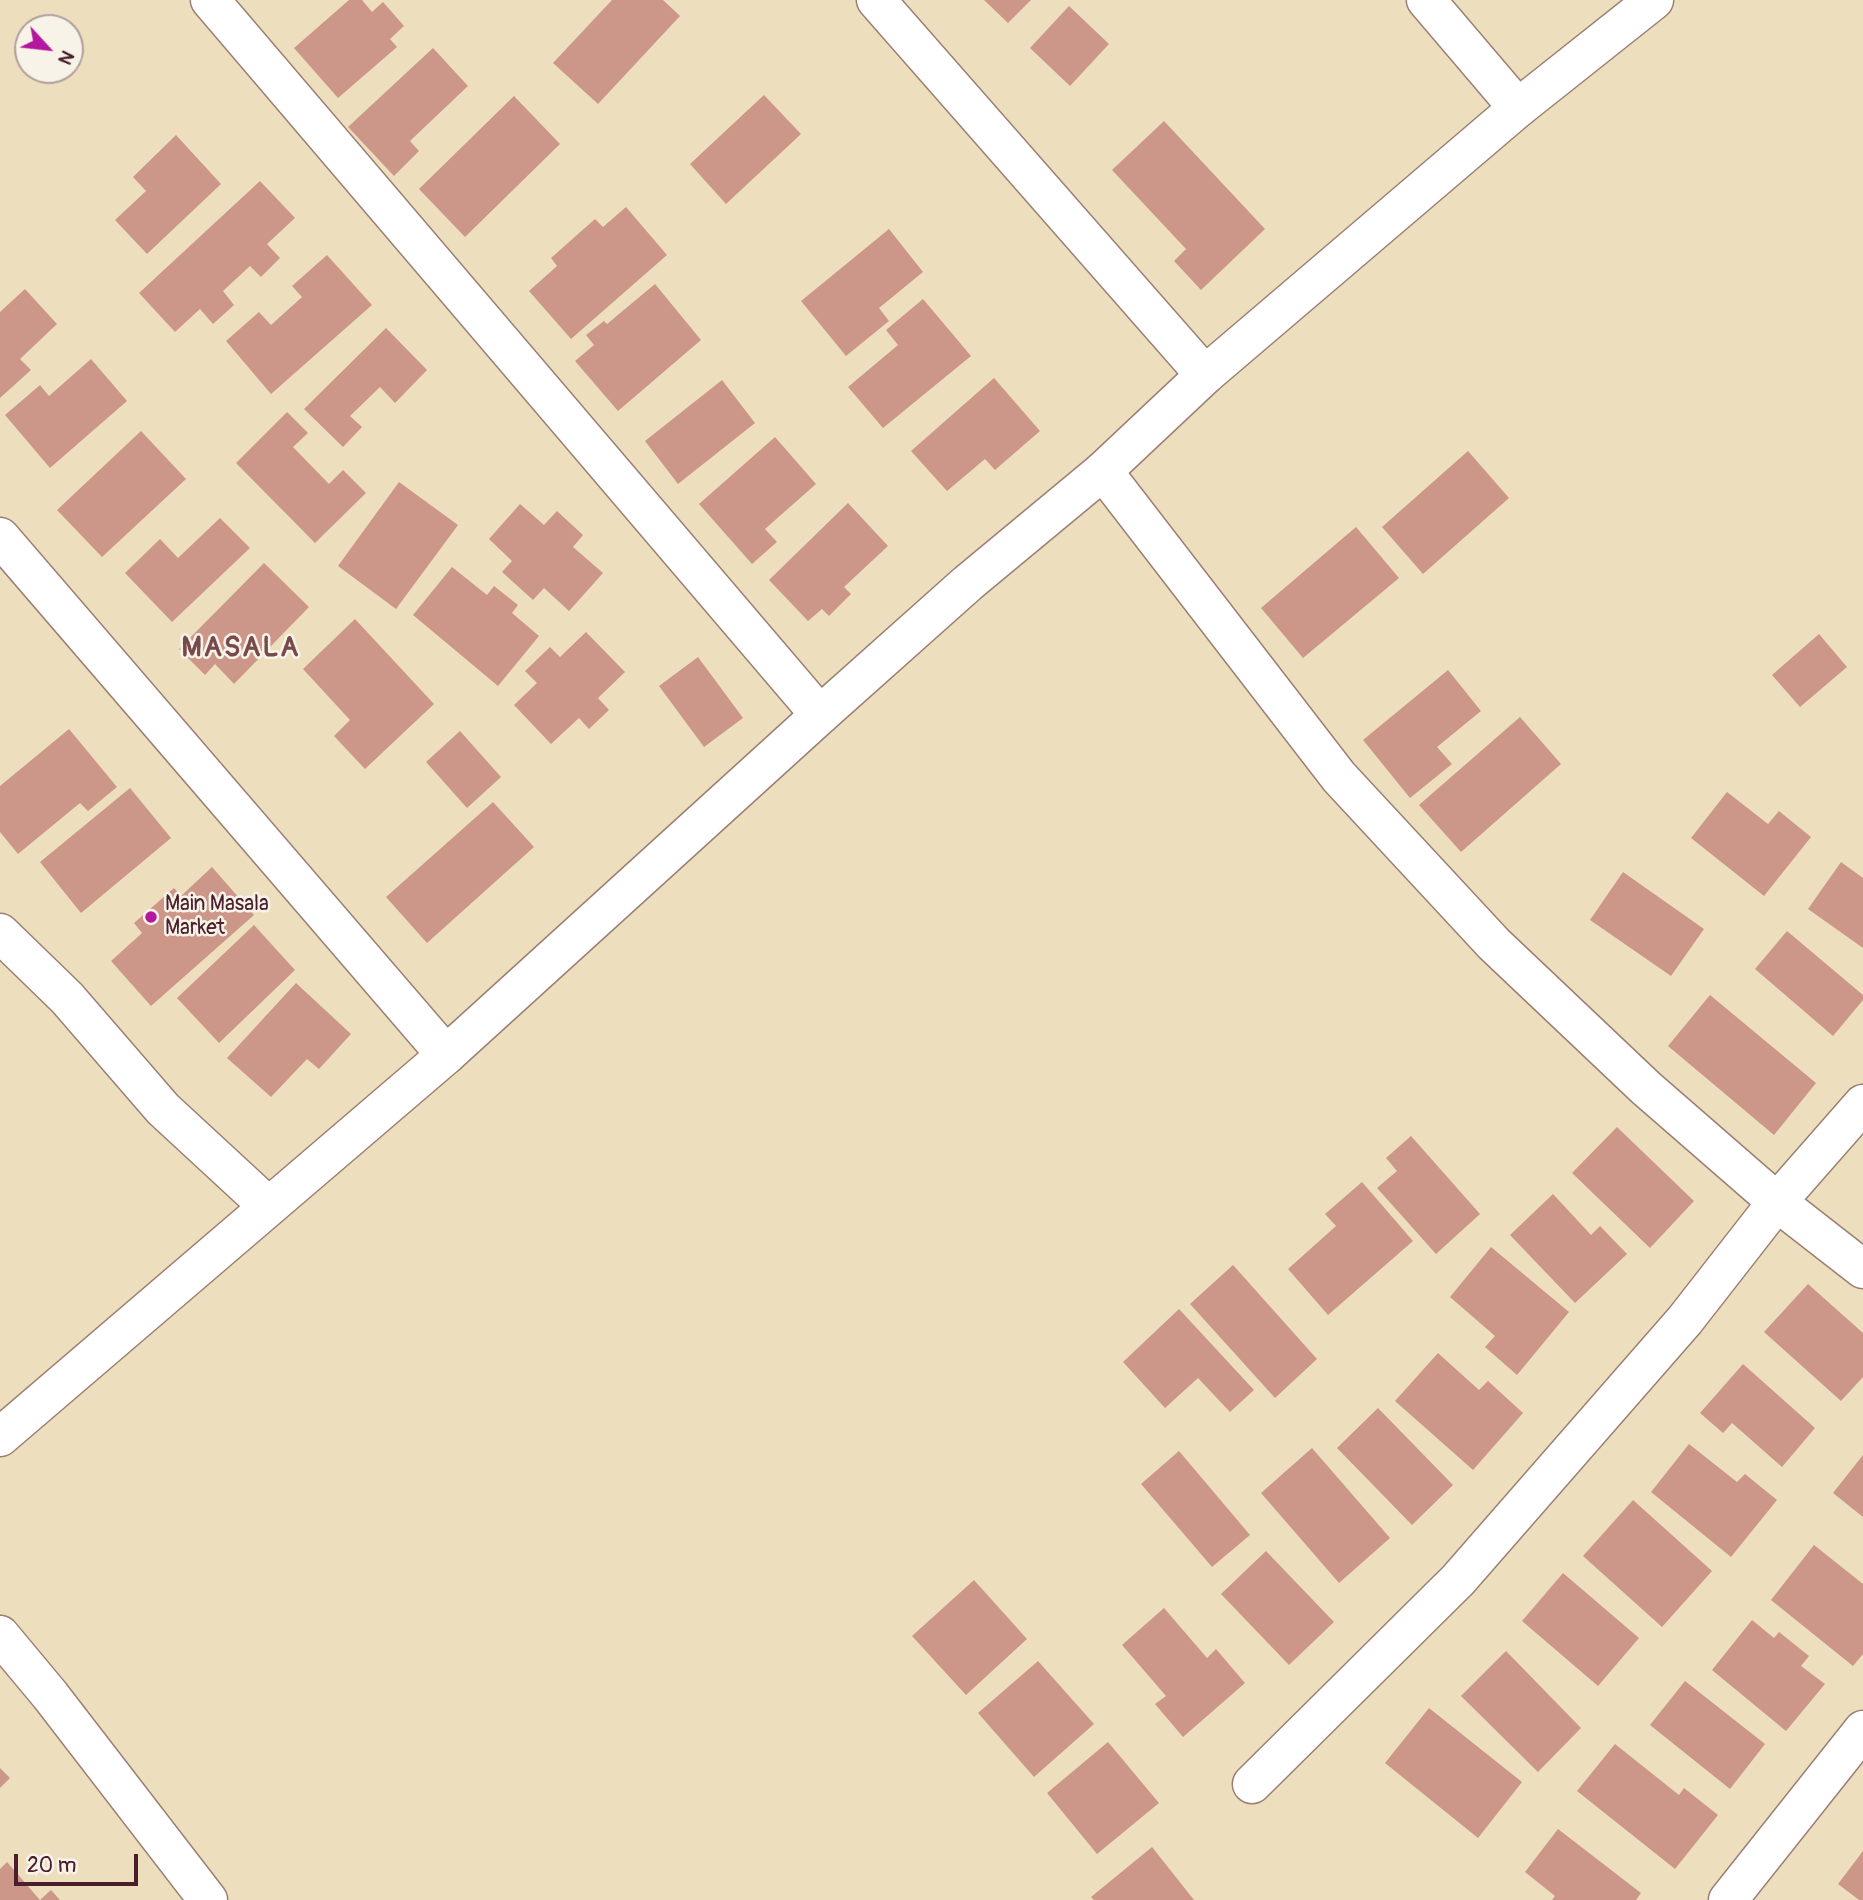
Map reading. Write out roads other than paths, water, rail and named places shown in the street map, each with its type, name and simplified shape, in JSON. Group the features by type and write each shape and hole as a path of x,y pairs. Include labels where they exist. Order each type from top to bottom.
{"street":[{"path":"876,0 1205,375"},
{"path":"1426,0 1518,107"},
{"path":"0,1437 446,1055 820,715 968,583 1103,471 1205,375 1518,107 1654,0"},
{"path":"219,3 820,715"},
{"path":"1103,471 1339,777 1494,944 1646,1088 1777,1202 1863,1269"},
{"path":"0,537 446,1055"},
{"path":"0,933 67,998 163,1109 268,1206"},
{"path":"1252,1784 1458,1580 1685,1320 1777,1202 1863,1104"},
{"path":"0,1635 50,1695 208,1900"},
{"path":"1728,1900 1863,1730"}],"place":[{"name":"Main Masala Market","path":"151,917"}],"district":[{"name":"MASALA","path":"241,649"}]}
